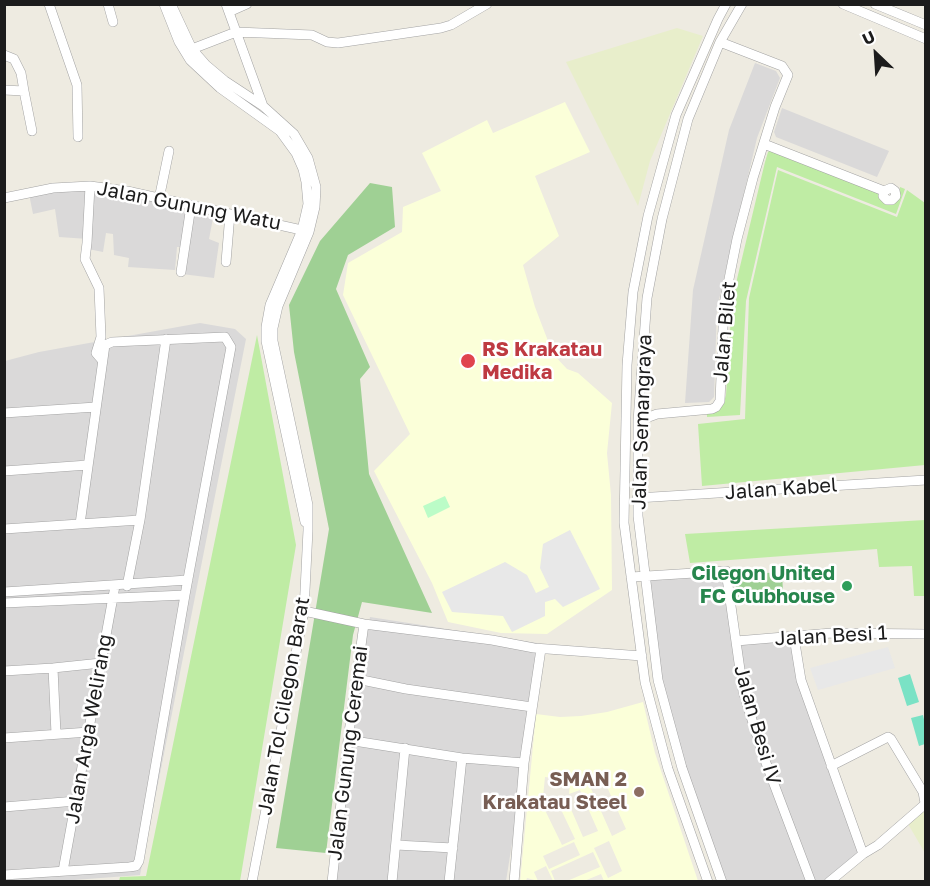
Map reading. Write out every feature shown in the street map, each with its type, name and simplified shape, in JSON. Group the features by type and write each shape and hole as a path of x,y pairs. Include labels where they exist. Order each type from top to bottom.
{"street":[{"path":"49,4 77,86 78,137"},
{"path":"108,4 113,22"},
{"path":"164,4 190,60 220,88 280,131 292,146 303,168 308,191 305,231"},
{"path":"171,4 192,49 206,65 262,106 294,134 308,158 316,188 315,207 305,231"},
{"path":"247,4 227,8 262,106"},
{"path":"192,49 236,32 312,35 327,42 338,43 441,28 451,25 487,4"},
{"name":"Jalan Semangraya","path":"708,882 668,769 645,682 624,523 627,365 633,292 648,216 676,115 726,4"},
{"name":"Jalan Semangraya","path":"722,882 682,768 658,680 638,498 638,407 647,298 662,219 688,119 720,42 742,4"},
{"path":"843,4 926,39"},
{"path":"875,4 926,25"},
{"name":"Jalan Bilet","path":"638,421 657,414 712,409 720,401 724,304 740,229 775,106 787,80 788,72 782,66 720,42"},
{"path":"4,55 14,59 21,73 32,131"},
{"path":"4,90 24,91"},
{"path":"764,144 884,191"},
{"path":"159,199 169,151"},
{"path":"90,186 85,259 99,288 101,337 96,353 102,360"},
{"name":"Jalan Gunung Watu","path":"4,198 52,188 90,186 127,190 305,231"},
{"path":"181,272 191,206"},
{"path":"226,262 230,214"},
{"path":"648,216 662,219"},
{"name":"Jalan Tol Cilegon Barat","path":"252,882 304,611 308,505 273,341 273,328 278,306 305,231"},
{"path":"4,875 129,867 136,866 139,861 231,347 225,337 166,339 105,345 80,524"},
{"path":"127,586 140,520 166,339"},
{"path":"4,412 96,407"},
{"path":"638,407 657,414"},
{"path":"4,471 88,465"},
{"name":"Jalan Kabel","path":"638,498 926,480"},
{"path":"4,529 140,520"},
{"name":"Jalan Besi IV","path":"645,575 726,571 743,691 763,755 811,882"},
{"path":"631,577 645,575"},
{"path":"4,592 127,586 188,580"},
{"name":"Jalan Arga Welirang","path":"63,871 115,586"},
{"path":"4,603 185,595"},
{"path":"304,611 364,624 492,640 541,649 642,656"},
{"name":"Jalan Gunung Ceremai","path":"332,882 364,624"},
{"name":"Jalan Besi 1","path":"736,641 832,633 926,634"},
{"path":"794,637 801,680 863,854"},
{"path":"514,882 524,763 541,649"},
{"path":"4,671 101,663"},
{"path":"53,668 56,734"},
{"path":"357,679 406,689 532,707"},
{"path":"4,738 89,732"},
{"path":"829,882 863,854 878,845 925,803 923,792 888,737 831,766"},
{"path":"348,740 462,758 524,763"},
{"path":"392,882 405,748"},
{"path":"449,882 462,758"},
{"path":"4,807 75,801"},
{"path":"396,845 453,848"}],"shaded area":[{"path":"677,28 703,36 650,161 638,206 566,62"},
{"path":"755,63 776,71 780,78 757,138 717,308 714,397 709,402 685,403 693,290 729,130"},
{"name":"RS Krakatau Medika","path":"565,102 590,152 535,176 559,236 523,265 535,307 553,354 567,369 578,373 612,403 607,453 611,495 612,590 547,634 501,633 448,622 432,583 374,471 410,434 343,295 348,263 402,232 403,207 441,191 422,153 487,120 493,133"},
{"path":"782,108 889,151 877,177 776,137 774,132"},
{"path":"64,187 108,190 213,218 209,239 219,243 214,278 182,274 186,247 177,247 175,270 128,267 129,258 114,255 113,234 106,233 103,252 88,249 88,239 59,237 55,209 33,214 29,194"},
{"path":"200,323 235,329 246,339 140,875 61,881 5,882 5,361 39,352"},
{"path":"570,530 600,589 563,607 555,599 545,602 545,616 512,632 503,616 452,612 442,592 505,562 527,575 536,593 549,587 540,568 543,544"},
{"path":"726,571 736,641 794,637 803,681 863,852 829,881 722,881 658,680 645,575"},
{"path":"370,617 537,643 524,768 506,881 328,882"},
{"path":"888,647 895,668 818,690 810,668"},
{"name":"SMAN 2 Krakatau Steel","path":"643,702 655,753 698,881 604,881 601,874 584,881 567,881 600,867 593,852 551,871 555,881 546,866 534,872 538,881 527,878 526,881 520,882 536,714 560,717 607,712","holes":["545,777 570,780 569,794 580,790 598,831 583,837 567,800 543,797","603,778 626,829 612,836 589,784","556,799 575,839 562,845 543,806","609,841 622,871 608,878 594,848","574,842 580,855 549,869 543,856"]},
{"path":"925,807 925,853 908,824"}],"green space":[{"path":"772,149 884,193 884,196 899,195 900,187 905,189 896,214 777,167 746,301 740,415 707,417 707,413 716,412 723,405 726,395 732,300 765,162 768,152"},
{"path":"778,170 897,217 907,190 925,203 925,465 702,486 698,424 745,419 749,298"},
{"path":"370,183 392,187 395,227 348,255 336,289 370,367 360,379 369,474 432,613 362,602 353,635 326,853 276,848 329,529 294,352 289,305 320,241"},
{"path":"257,335 296,545 240,881 119,881 120,877 146,876"},
{"path":"445,496 450,507 428,518 423,506"},
{"path":"925,520 925,596 914,596 912,566 879,567 877,549 690,563 685,534"},
{"path":"782,572 783,592 738,600 734,575"},
{"path":"910,674 919,702 907,706 898,678"},
{"path":"923,715 925,744 919,746 911,718"}],"place":[{"name":"RS Krakatau Medika","path":"468,361"},
{"name":"Cilegon United FC Clubhouse","path":"847,586"},
{"name":"SMAN 2 Krakatau Steel","path":"639,792"}]}
